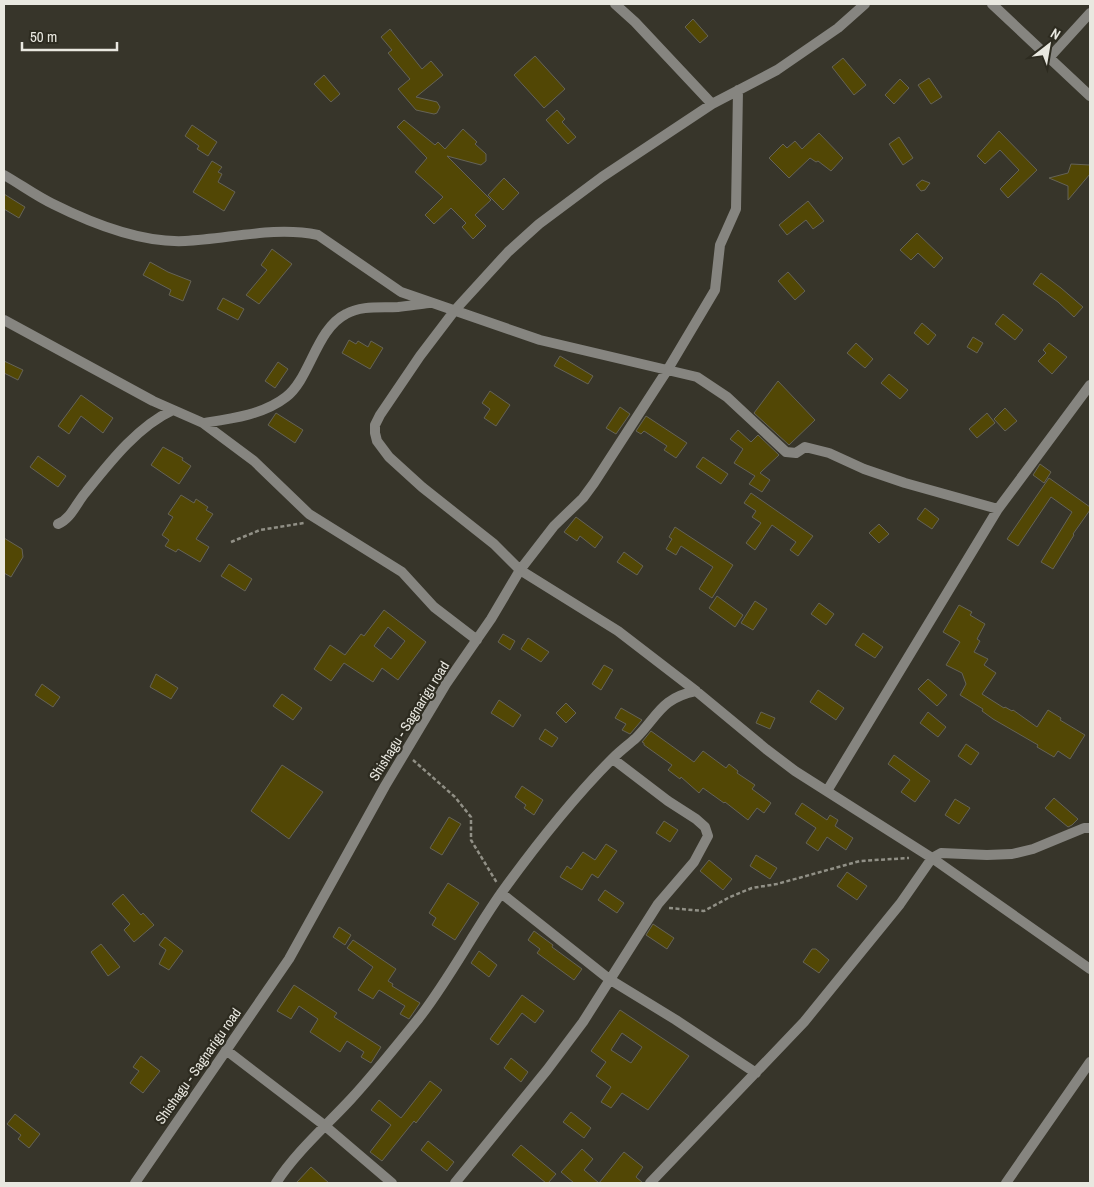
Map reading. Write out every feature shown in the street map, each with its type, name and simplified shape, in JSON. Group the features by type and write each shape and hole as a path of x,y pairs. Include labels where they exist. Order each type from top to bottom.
{"street":[{"path":"615,4 635,22 712,104"},
{"path":"865,4 838,28 778,70 712,104 602,177 539,224 508,252 455,310 415,363 375,424 377,442 401,469 494,544 520,570 618,632 696,691 778,759 932,858 1090,969"},
{"path":"992,4 1090,96"},
{"path":"1049,58 1090,13"},
{"name":"Shishagu - Sagnarigu road","path":"135,1183 289,959 405,753 446,684 477,640 520,570 554,526 583,498 594,484 668,369 715,290 720,245 736,209 738,90"},
{"path":"4,175 70,212 135,236 158,240 183,241 282,231 318,235 401,292 540,340 668,369 708,382 786,452 796,453 806,447 829,453 864,469 905,483 998,509"},
{"path":"203,423 238,417 267,408 288,396 303,374 316,348 334,323 347,313 367,308 400,307 432,303"},
{"path":"4,320 153,401 203,423 254,461 309,514 402,572 434,607 477,640"},
{"path":"827,791 998,509 1090,386"},
{"path":"58,524 68,517 85,492 124,448 153,421 173,410"},
{"path":"276,1183 324,1126 353,1097 420,1016 502,893 569,806 613,758 636,738 669,700 681,694 696,691"},
{"path":"455,1183 547,1070 583,1022 658,904 690,868 708,836 704,827 696,819 668,801 613,758"},
{"path":"650,1183 804,1022 900,904 932,858 941,853 1012,854 1033,849 1076,831 1090,828"},
{"path":"502,893 609,979 676,1020 756,1073"},
{"path":"226,1050 324,1126 392,1183"},
{"path":"1006,1183 1090,1062"}],"path":[{"path":"232,542 260,530 320,521"},
{"path":"405,753 447,790 471,817 471,840 493,874 502,893"},
{"path":"658,904 672,909 704,911 752,888 777,884 860,861 895,858 932,858"}],"building":[{"path":"693,19 708,36 700,43 685,27"},
{"path":"390,29 422,69 431,61 443,75 416,97 437,102 440,107 437,113 416,110 398,89 410,79 388,53 392,50 381,37"},
{"path":"535,56 565,89 544,108 514,75"},
{"path":"843,58 866,85 854,95 832,67"},
{"path":"324,75 340,94 331,102 314,84"},
{"path":"929,78 942,97 931,104 918,85"},
{"path":"900,79 909,88 894,104 885,95"},
{"path":"557,110 565,119 562,122 576,137 568,144 546,120"},
{"path":"404,120 435,145 438,142 445,149 463,129 477,142 475,144 486,154 486,161 481,165 447,156 491,200 475,215 486,226 473,239 462,227 466,223 451,208 434,224 425,215 443,197 415,172 427,158 397,127"},
{"path":"192,125 217,142 208,156 197,149 199,146 185,136"},
{"path":"999,131 1037,170 1008,198 1000,189 1019,170 1000,150 985,164 977,156"},
{"path":"819,133 843,158 831,171 818,161 816,162 810,158 789,178 769,158 783,144 787,148 795,141 802,149"},
{"path":"899,137 913,158 903,165 889,144"},
{"path":"212,161 222,167 218,172 222,174 218,182 235,192 224,211 193,192"},
{"path":"1071,164 1090,165 1090,174 1068,200 1068,186 1049,178 1068,173"},
{"path":"504,178 519,193 503,210 488,195"},
{"path":"922,180 930,183 925,190 921,191 916,185"},
{"path":"4,194 25,207 19,218 4,209"},
{"path":"808,201 824,221 813,229 806,220 787,235 779,225"},
{"path":"917,233 943,258 934,268 918,253 911,260 900,250"},
{"path":"272,249 292,264 259,304 246,295 267,270 261,265"},
{"path":"150,262 168,272 191,281 183,301 169,295 171,290 143,275"},
{"path":"788,272 805,291 795,300 778,281"},
{"path":"1041,273 1083,307 1074,317 1058,302 1033,284"},
{"path":"223,298 244,309 238,320 217,309"},
{"path":"1003,314 1023,330 1015,340 995,324"},
{"path":"922,323 936,335 928,345 914,333"},
{"path":"973,337 983,343 977,353 967,347"},
{"path":"349,340 356,344 358,341 368,347 371,341 383,348 370,369 342,353"},
{"path":"856,343 873,359 865,368 847,353"},
{"path":"1049,343 1067,357 1052,374 1038,361 1046,353 1043,350"},
{"path":"560,356 593,376 588,384 554,366"},
{"path":"4,361 23,370 18,380 4,373"},
{"path":"278,362 288,369 275,388 265,381"},
{"path":"889,374 908,390 900,399 881,383"},
{"path":"778,381 815,420 789,445 754,413"},
{"path":"490,391 510,405 496,426 484,418 490,409 482,403"},
{"path":"81,395 113,418 103,433 81,416 69,434 58,426"},
{"path":"620,407 630,414 616,434 606,428"},
{"path":"1005,408 1017,421 1005,431 994,419"},
{"path":"276,413 303,430 295,443 268,425"},
{"path":"987,413 995,423 977,438 969,429"},
{"path":"646,416 687,443 676,458 664,450 667,446 644,431 641,434 636,431"},
{"path":"738,430 751,442 758,435 779,455 760,473 770,480 762,492 749,484 755,476 734,463 743,449 730,439"},
{"path":"163,447 183,458 182,460 191,466 179,484 151,465"},
{"path":"38,456 66,476 58,487 30,467"},
{"path":"703,457 728,474 721,484 696,467"},
{"path":"1040,464 1051,472 1044,483 1033,475"},
{"path":"1049,478 1090,507 1090,510 1073,534 1053,569 1041,562 1072,512 1051,497 1018,546 1007,539"},
{"path":"751,493 813,536 798,556 790,550 796,542 772,525 755,550 746,543 761,523 752,517 756,511 744,503"},
{"path":"181,495 194,503 196,499 208,507 206,510 213,514 196,539 209,547 200,562 178,549 176,552 165,546 169,540 162,535 173,517 168,514"},
{"path":"925,508 939,519 932,529 917,519"},
{"path":"576,517 603,537 595,548 580,536 577,541 564,532"},
{"path":"879,524 889,534 879,543 869,533"},
{"path":"675,527 733,565 712,598 699,589 713,567 681,546 676,555 666,549 672,539 669,537"},
{"path":"4,538 22,549 23,557 11,577 4,573"},
{"path":"624,552 643,566 637,575 617,562"},
{"path":"229,564 252,579 245,591 221,576"},
{"path":"717,596 743,615 735,627 709,608"},
{"path":"755,601 767,609 753,630 741,623"},
{"path":"819,603 834,614 826,625 811,614"},
{"path":"959,605 972,612 970,615 985,624 977,639 980,641 974,652 988,659 984,665 996,673 982,694 1004,708 1013,710 1037,727 1048,710 1061,718 1060,720 1085,735 1070,759 1058,751 1054,757 1037,747 1038,745 993,719 982,711 983,709 960,695 966,684 962,673 946,665 960,642 943,632"},
{"path":"384,610 426,642 398,680 382,668 373,682 344,663 331,681 314,669 330,645 345,655 361,634 364,636","holes":["388,627 405,641 391,659 374,646"]},
{"path":"863,633 883,647 875,658 855,645"},
{"path":"503,634 515,641 510,650 498,642"},
{"path":"528,638 549,652 541,662 521,649"},
{"path":"604,665 613,670 601,690 592,684"},
{"path":"156,674 178,688 171,699 150,687"},
{"path":"928,679 947,695 937,706 918,689"},
{"path":"42,684 60,697 53,707 35,695"},
{"path":"818,690 844,708 836,720 810,702"},
{"path":"282,694 302,708 293,720 273,706"},
{"path":"499,700 521,715 513,727 491,713"},
{"path":"566,703 576,713 566,723 556,713"},
{"path":"621,708 642,720 630,734 622,730 626,724 615,718"},
{"path":"761,712 775,718 770,729 756,723"},
{"path":"928,712 946,727 938,737 920,723"},
{"path":"545,729 558,738 552,747 539,739"},
{"path":"651,731 694,762 703,751 726,768 729,764 738,771 737,773 755,785 752,789 771,803 764,813 757,808 748,820 703,788 699,793 681,777 680,779 668,770 672,765 644,745 642,742"},
{"path":"966,744 979,753 971,765 958,756"},
{"path":"894,755 930,781 915,802 901,792 910,780 888,764"},
{"path":"282,765 323,792 289,839 251,811"},
{"path":"522,786 543,800 534,815 524,808 526,805 515,797"},
{"path":"1054,798 1078,819 1072,825 1068,827 1045,808"},
{"path":"955,799 970,808 959,824 945,815"},
{"path":"802,803 827,820 830,815 838,820 835,826 853,838 846,850 827,837 818,851 806,843 816,828 795,814"},
{"path":"449,817 461,824 442,855 430,848"},
{"path":"664,821 678,830 670,842 656,833"},
{"path":"606,844 617,851 598,878 592,874 582,890 560,877 567,866 571,869 583,852 595,860"},
{"path":"756,855 777,868 770,879 750,866"},
{"path":"709,860 732,879 723,890 700,871"},
{"path":"847,872 867,886 857,900 837,886"},
{"path":"448,883 479,903 455,940 432,925 436,918 429,913"},
{"path":"605,890 624,903 617,913 598,900"},
{"path":"123,894 141,915 143,913 154,925 134,942 124,930 130,924 112,904"},
{"path":"653,924 674,938 667,949 646,935"},
{"path":"339,927 351,935 345,945 333,937"},
{"path":"534,931 582,969 574,980 537,953 540,949 528,940"},
{"path":"165,937 183,951 169,970 159,964 166,950 159,945"},
{"path":"353,940 396,969 388,981 393,984 392,986 420,1003 409,1019 400,1014 405,1006 379,990 373,999 358,990 373,967 347,948"},
{"path":"101,944 120,967 108,976 91,952"},
{"path":"812,949 816,949 829,960 819,973 803,962"},
{"path":"479,951 497,965 489,977 471,963"},
{"path":"294,985 337,1013 334,1017 381,1047 371,1063 361,1057 364,1052 347,1041 340,1052 310,1032 318,1019 299,1006 291,1019 277,1011"},
{"path":"522,995 544,1011 535,1023 522,1013 498,1045 490,1039"},
{"path":"620,1010 689,1056 648,1110 622,1093 611,1108 601,1102 611,1087 596,1076 606,1062 591,1051","holes":["622,1033 642,1047 631,1063 611,1050"]},
{"path":"141,1056 160,1071 143,1093 130,1083 139,1071 133,1067"},
{"path":"511,1058 528,1072 521,1082 504,1068"},
{"path":"430,1081 442,1090 382,1161 370,1152 391,1125 371,1110 379,1100 401,1118"},
{"path":"571,1112 591,1128 584,1138 563,1122"},
{"path":"15,1114 40,1134 29,1148 18,1139 21,1135 7,1124"},
{"path":"428,1141 454,1162 447,1171 421,1150"},
{"path":"521,1145 556,1174 548,1183 512,1155"},
{"path":"582,1149 593,1159 584,1170 599,1183 574,1183 561,1172"},
{"path":"624,1152 643,1167 636,1177 643,1183 599,1183"},
{"path":"311,1167 329,1183 296,1183"}]}
